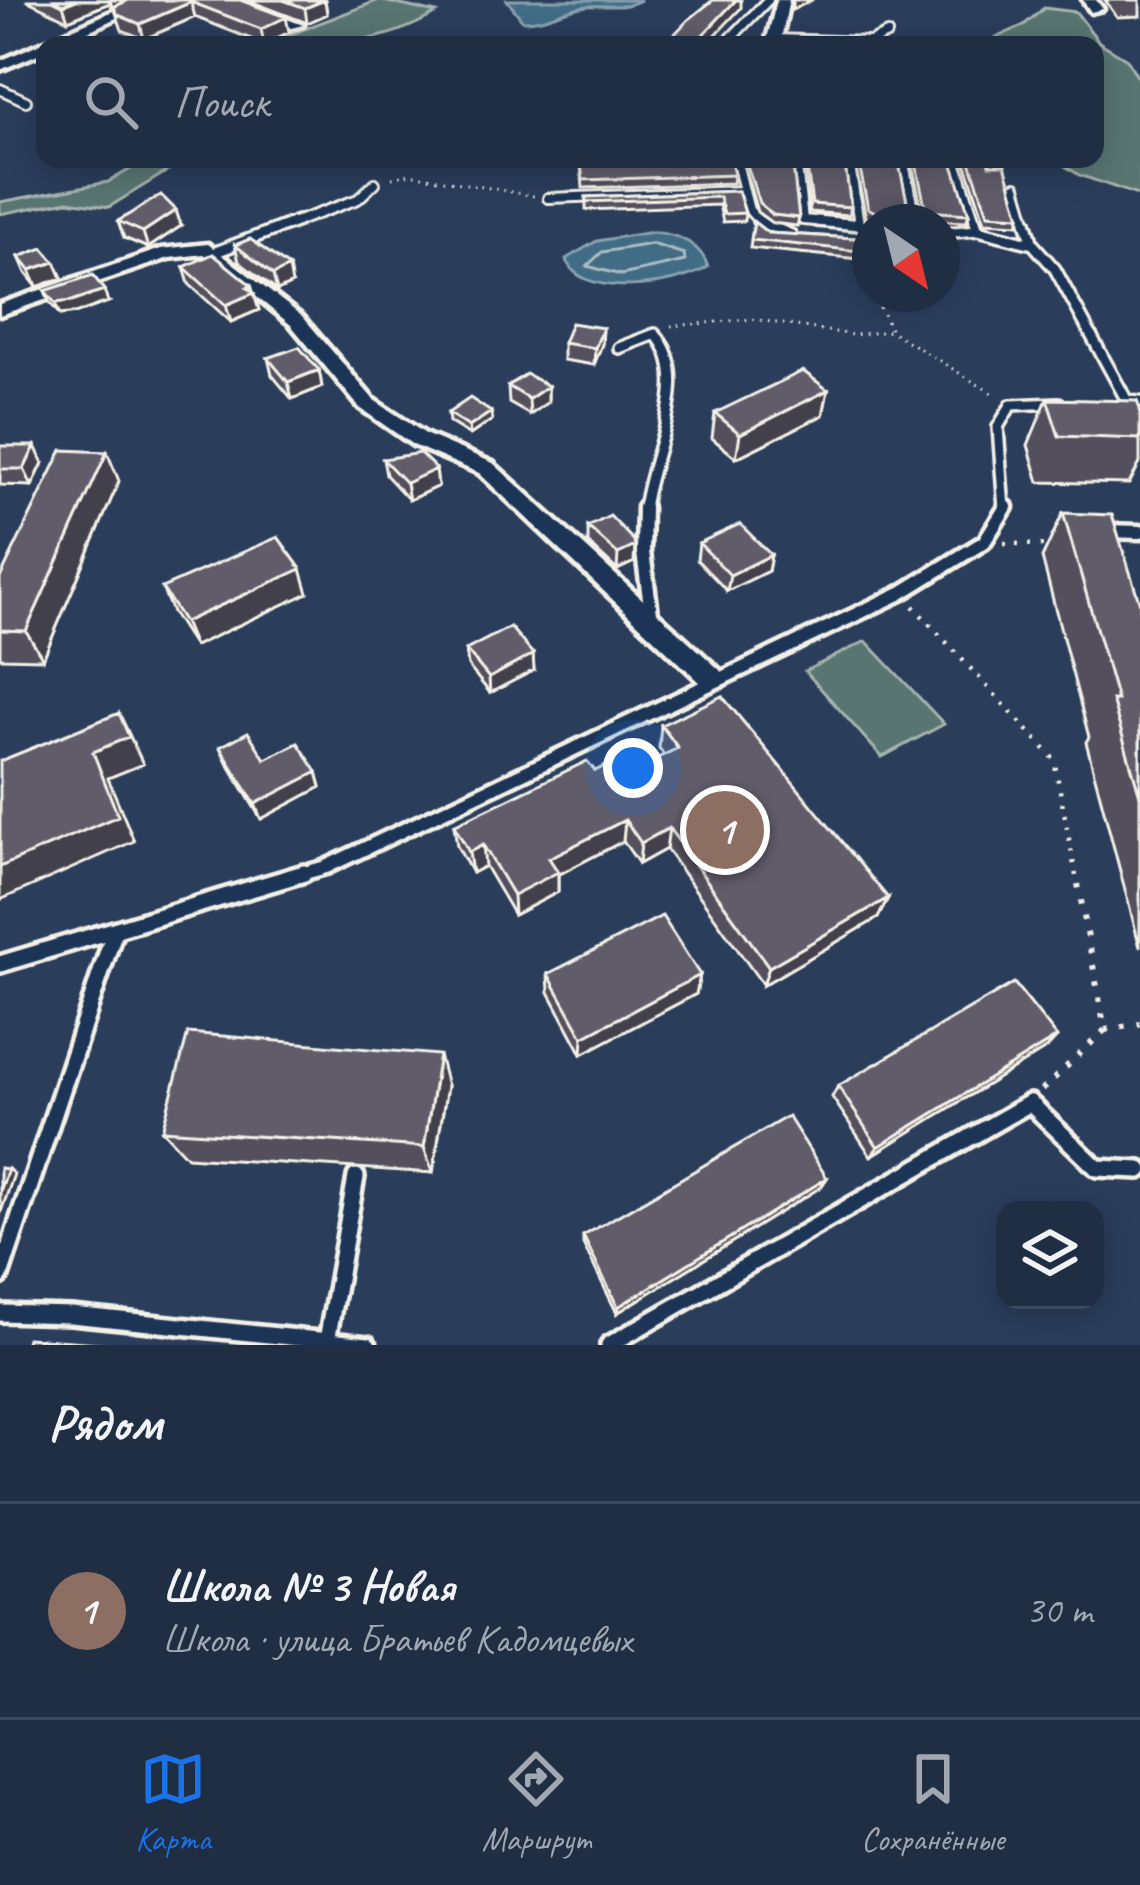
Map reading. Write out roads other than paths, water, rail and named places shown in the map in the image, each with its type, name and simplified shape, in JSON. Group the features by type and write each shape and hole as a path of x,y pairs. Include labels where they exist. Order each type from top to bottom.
{"street":[{"path":"68,36 149,0"},
{"path":"222,0 296,25"},
{"path":"773,36 782,0"},
{"path":"0,66 36,50"},
{"path":"0,310 167,253 208,249 298,321 368,404 420,440 486,468 713,679"}],"lane":[{"path":"733,36 768,0"},
{"path":"883,36 887,34"},
{"path":"0,88 26,100"},
{"path":"738,168 750,216 768,232 808,237"},
{"path":"797,168 803,220 852,224"},
{"path":"851,168 860,204"},
{"path":"905,168 912,204"},
{"path":"958,168 978,230"},
{"path":"213,253 358,199 375,183"},
{"path":"1016,186 1034,244 1055,268 1134,401 1134,414"},
{"path":"548,198 744,191"},
{"path":"960,231 978,230 1034,244"},
{"path":"620,348 655,334 668,348 673,380 644,504 643,552 652,622"},
{"path":"1104,401 1134,401"},
{"path":"0,964 326,867 901,592 984,542 1006,507 998,427 1011,405 1081,402"},
{"path":"1104,541 1140,532"},
{"path":"0,1276 114,933"},
{"path":"609,1345 1030,1102 1097,1168 1140,1170"},
{"path":"327,1341 356,1177"},
{"path":"0,1313 71,1315 368,1345"}],"water":[{"path":"507,0 641,0 581,7 523,21"},
{"path":"652,232 686,241 708,267 654,284 609,285 575,272 566,259 597,241"}],"place":[{"name":"Школа № 3 Новая","path":"725,830"}]}
